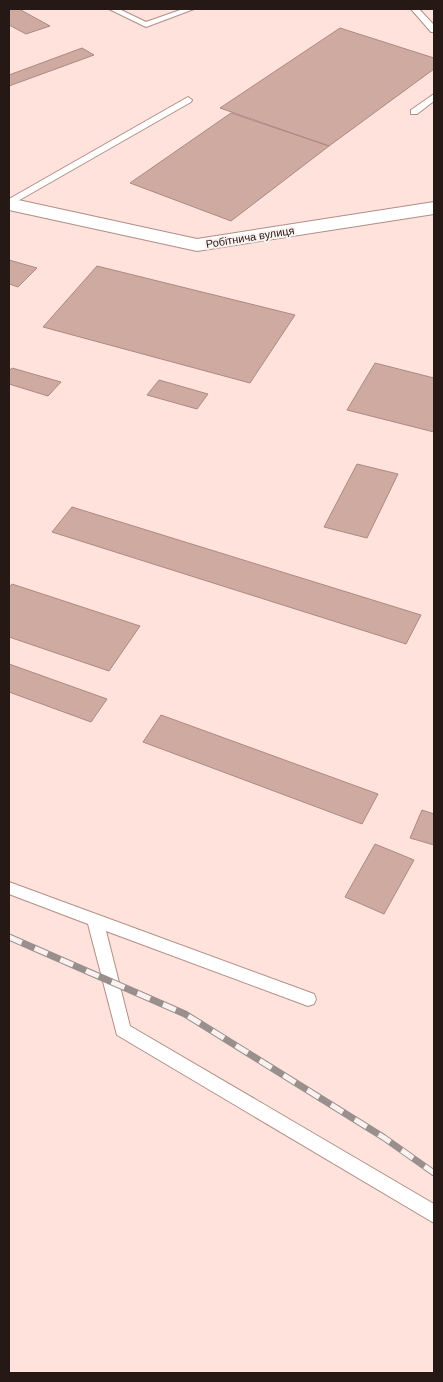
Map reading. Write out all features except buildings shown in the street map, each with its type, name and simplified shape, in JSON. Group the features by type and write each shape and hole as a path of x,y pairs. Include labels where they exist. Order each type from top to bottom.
{"street":[{"name":"Робітнича вулиця","path":"9,203 197,245 434,208"}],"lane":[{"path":"114,9 146,25 190,9"},
{"path":"415,9 434,30"},
{"path":"414,112 434,97"},
{"path":"9,203 188,100"},
{"path":"9,888 308,999"},
{"path":"95,920 123,1030 434,1214"}],"shaded area":[{"path":"9,9 434,9 434,1373 9,1373"}],"railway":[{"path":"9,937 185,1014 383,1137 434,1173"}]}
